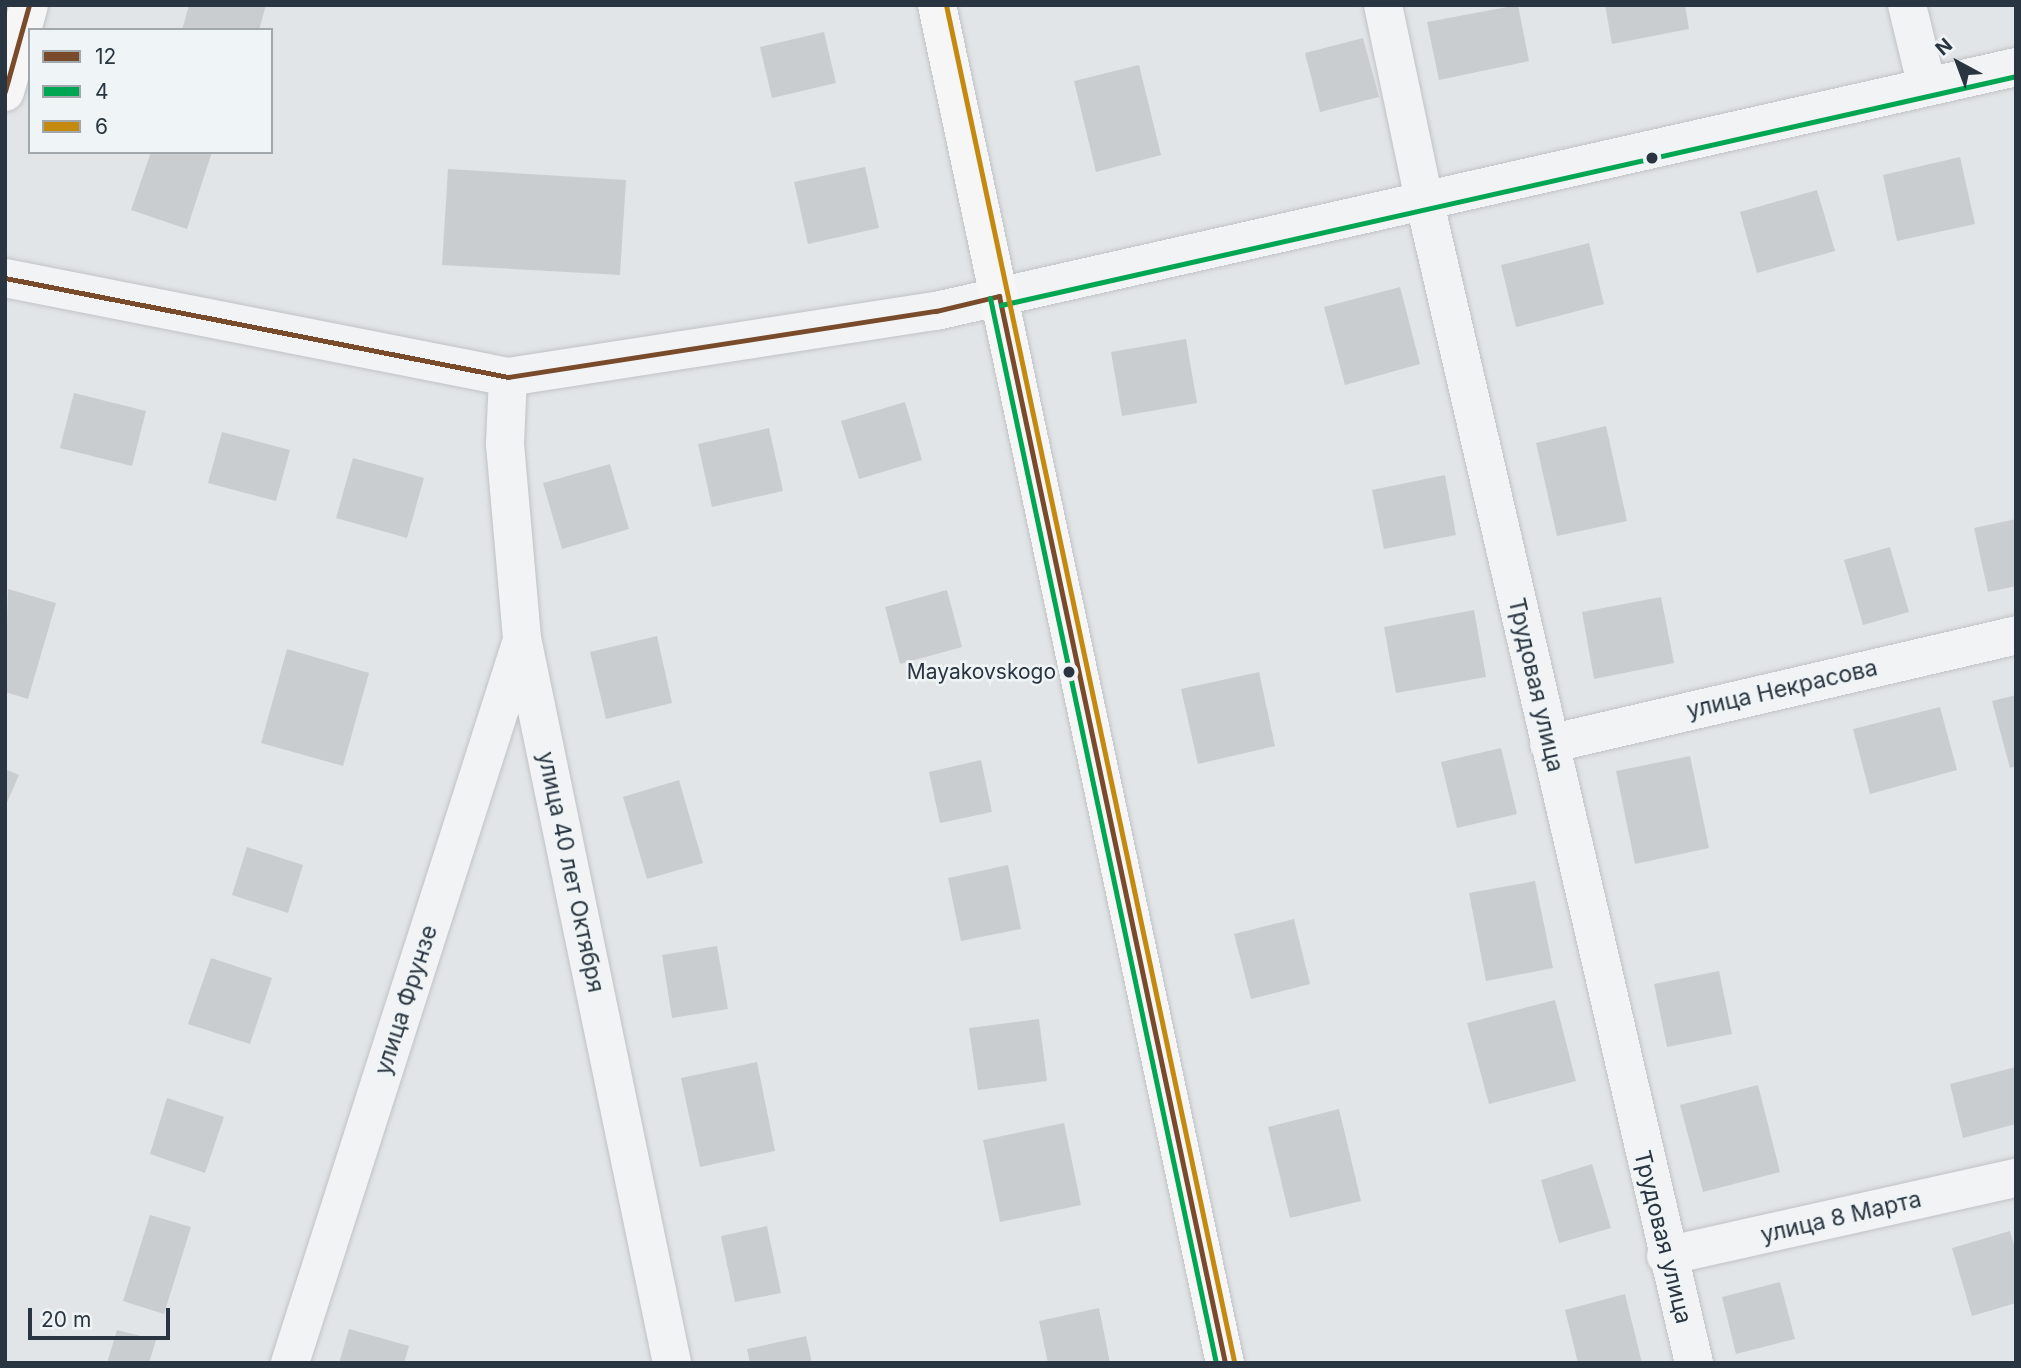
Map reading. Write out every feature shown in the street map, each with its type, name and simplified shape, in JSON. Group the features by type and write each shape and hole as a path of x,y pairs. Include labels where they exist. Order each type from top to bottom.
{"main road":[{"path":"5,92 29,5"},
{"path":"937,5 1225,1363"}],"street":[{"name":"Трудовая улица","path":"1383,5 1423,199 1666,1256 1694,1363"},
{"path":"1908,5 1927,87"},
{"path":"5,278 508,377 936,311 2016,67"},
{"name":"улица 40 лет Октября","path":"508,377 505,444 522,638 672,1363"},
{"name":"улица Некрасова","path":"1549,744 2016,635"},
{"name":"улица Фрунзе","path":"290,1363 522,638"},
{"name":"улица 8 Марта","path":"1666,1256 2016,1178"}],"building":[{"path":"189,5 266,5 260,28 183,28"},
{"path":"1518,5 1529,61 1439,80 1427,22"},
{"path":"1605,5 1685,5 1689,29 1612,44"},
{"path":"824,32 836,83 772,98 760,47"},
{"path":"1363,38 1379,97 1320,112 1305,53"},
{"path":"1139,65 1161,155 1096,172 1074,81"},
{"path":"150,154 211,154 187,229 131,210"},
{"path":"1960,157 1975,224 1897,241 1883,175"},
{"path":"865,167 879,228 808,244 794,182"},
{"path":"448,169 626,180 620,275 442,265"},
{"path":"1817,190 1835,251 1757,273 1740,212"},
{"path":"1589,243 1604,304 1516,327 1501,265"},
{"path":"1400,287 1420,364 1345,385 1324,307"},
{"path":"1186,339 1197,403 1122,416 1111,352"},
{"path":"74,393 146,411 132,466 60,448"},
{"path":"905,402 922,460 859,479 841,421"},
{"path":"1606,426 1627,521 1557,536 1536,443"},
{"path":"769,428 783,491 712,507 698,444"},
{"path":"222,432 290,450 276,501 208,483"},
{"path":"353,458 424,478 407,538 336,518"},
{"path":"610,464 629,529 562,549 543,483"},
{"path":"1445,475 1456,535 1384,549 1372,490"},
{"path":"2016,519 2016,586 1988,592 1974,528"},
{"path":"1890,547 1909,612 1863,625 1844,560"},
{"path":"8,589 56,603 28,699 5,692"},
{"path":"947,590 962,647 900,664 885,607"},
{"path":"1661,597 1674,663 1594,679 1582,612"},
{"path":"1474,610 1486,677 1396,693 1384,627"},
{"path":"657,636 672,703 606,719 590,652"},
{"path":"287,649 369,673 343,766 261,743"},
{"path":"1259,672 1275,746 1198,764 1181,689"},
{"path":"2016,695 2016,766 2010,768 1992,701"},
{"path":"1940,707 1957,770 1870,794 1853,729"},
{"path":"1501,748 1517,814 1457,828 1441,762"},
{"path":"1690,756 1709,848 1635,864 1616,771"},
{"path":"981,760 992,812 940,823 929,772"},
{"path":"5,769 19,775 5,807"},
{"path":"679,780 703,863 647,879 623,797"},
{"path":"247,847 303,865 288,913 232,895"},
{"path":"1008,865 1021,929 961,941 948,878"},
{"path":"1535,881 1553,968 1486,981 1469,893"},
{"path":"1294,919 1310,984 1251,999 1234,934"},
{"path":"717,946 728,1009 672,1018 662,955"},
{"path":"211,958 272,978 250,1044 188,1024"},
{"path":"1719,971 1732,1034 1667,1047 1654,984"},
{"path":"1555,1000 1576,1081 1489,1104 1467,1023"},
{"path":"1039,1019 1047,1081 978,1090 969,1028"},
{"path":"757,1062 775,1151 700,1167 681,1078"},
{"path":"2016,1067 2016,1124 1963,1138 1950,1084"},
{"path":"1758,1085 1780,1172 1703,1192 1680,1105"},
{"path":"167,1098 224,1117 205,1173 150,1154"},
{"path":"1339,1109 1361,1201 1290,1218 1268,1127"},
{"path":"1064,1123 1081,1205 1000,1222 983,1140"},
{"path":"1592,1164 1611,1228 1559,1243 1541,1180"},
{"path":"150,1215 191,1227 164,1314 123,1301"},
{"path":"767,1226 781,1293 735,1302 721,1236"},
{"path":"2010,1231 2016,1252 2016,1303 1972,1316 1952,1248"},
{"path":"1780,1282 1795,1339 1736,1354 1722,1297"},
{"path":"1625,1294 1642,1363 1578,1363 1565,1310"},
{"path":"1099,1308 1110,1363 1048,1363 1039,1321"},
{"path":"349,1329 409,1346 404,1363 339,1363"},
{"path":"117,1330 156,1340 149,1363 107,1363"},
{"path":"806,1336 812,1363 750,1363 747,1349"}],"transit line":[{"name":"12","path":"5,91 29,5"},
{"name":"6","path":"946,5 1234,1361"},
{"name":"4","path":"1001,305 2016,76"},
{"name":"12","path":"5,278 508,377 936,311 999,296"},
{"name":"12","path":"999,296 1225,1363"},
{"name":"4","path":"990,298 1216,1363"}],"place":[{"name":"Mayakovskogo","path":"1069,672"}]}
